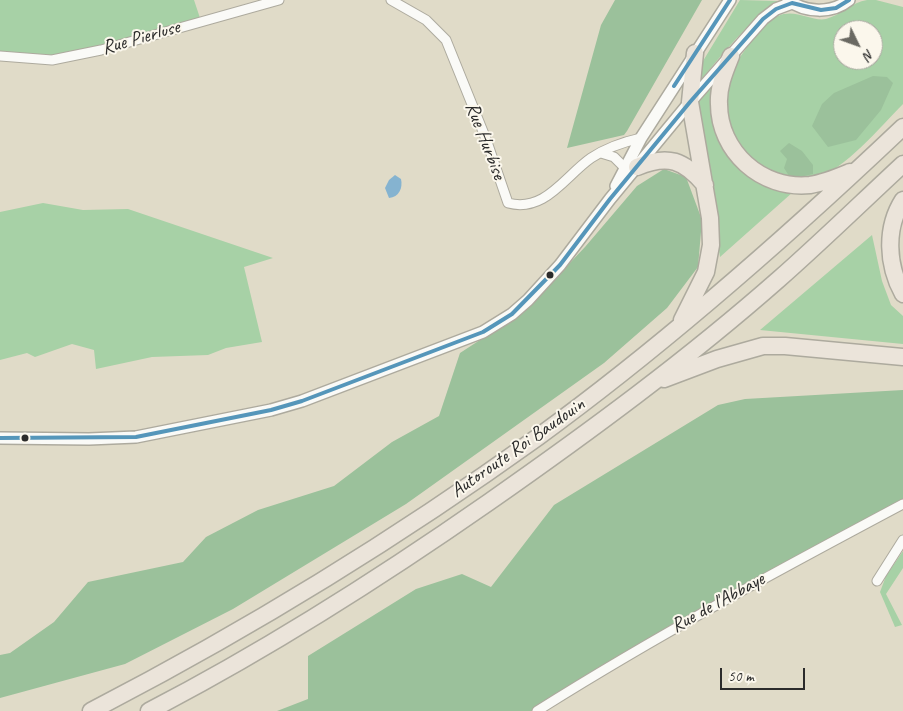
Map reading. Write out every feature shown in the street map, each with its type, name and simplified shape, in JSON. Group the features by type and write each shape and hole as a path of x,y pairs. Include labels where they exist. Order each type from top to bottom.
{"highway":[{"path":"677,329 701,284 710,259 711,230 690,102 695,53"},
{"path":"732,56 720,88 719,117 728,145 751,170 776,181 810,185 860,168"},
{"name":"Autoroute Roi Baudouin","path":"91,711 152,679 293,598 415,520 537,437 677,329 770,249 903,127"},
{"path":"631,167 652,160 673,161 689,168 705,185"},
{"name":"Autoroute Roi Baudouin","path":"149,711 310,620 422,548 562,450 653,383 778,279 903,164"},
{"path":"903,200 892,223 890,242 894,269 903,294"},
{"path":"653,383 717,359 763,346 785,346 903,357"}],"street":[{"name":"Rue Pierluse","path":"0,56 52,60 101,50 279,0"},
{"name":"Rue Hurbise","path":"391,0 426,20 446,40 486,139 508,203 518,206 532,205 548,196 585,163 601,152 622,143 641,138"},
{"path":"631,167 641,138 730,0"},
{"path":"0,438 89,439 136,436 271,410 302,402 483,332 512,314 528,300 560,265 610,199 631,167 769,13 790,2 805,9 818,11 832,9 850,0"},
{"path":"601,152 631,167"},
{"name":"Rue de l'Abbaye","path":"537,711 622,657 734,594 903,504"},
{"path":"877,581 903,540"}],"green space":[{"path":"0,0 194,0 200,18 52,60 0,56"},
{"path":"615,0 702,0 624,135 567,148 601,25"},
{"path":"740,0 778,1 746,28 700,81 703,61"},
{"path":"876,0 903,7 903,104 862,147 826,174 803,181 792,180 770,173 760,167 743,151 736,143 730,130 725,116 723,98 731,72 757,34 774,18 784,14 797,14 815,19 826,19 837,15 862,1"},
{"path":"873,76 887,77 893,83 881,110 856,140 828,147 812,126 822,104 834,93"},
{"path":"713,83 715,126 719,142 727,156 738,168 753,177 793,192 720,257 700,122 695,105"},
{"path":"789,143 802,151 813,165 813,174 791,179 784,168 787,159 780,151"},
{"path":"664,169 686,177 702,220 698,267 667,308 604,363 406,504 233,609 125,664 0,698 0,655 10,653 54,622 88,582 183,562 206,537 258,510 334,486 392,442 439,416 460,353 523,312 585,247 637,186"},
{"path":"43,203 83,210 128,209 273,258 244,267 262,342 226,348 208,355 152,357 96,369 94,350 72,344 35,357 27,353 0,360 0,212"},
{"path":"872,235 882,281 891,305 903,316 903,344 760,330"},
{"path":"903,390 903,504 537,711 277,711 308,699 308,656 416,589 462,574 491,587 554,505 718,405 745,399"},
{"path":"903,551 903,568 886,594 902,625 895,627 880,592 886,576"}],"water":[{"path":"395,175 401,179 401,189 398,194 389,198 385,188 389,180"}],"transit line":[{"path":"674,86 730,0"},
{"path":"0,438 136,437 271,410 302,401 483,332 512,314 560,265 610,199 690,102 763,19 776,9 792,3 821,10 836,8 849,0"}]}
